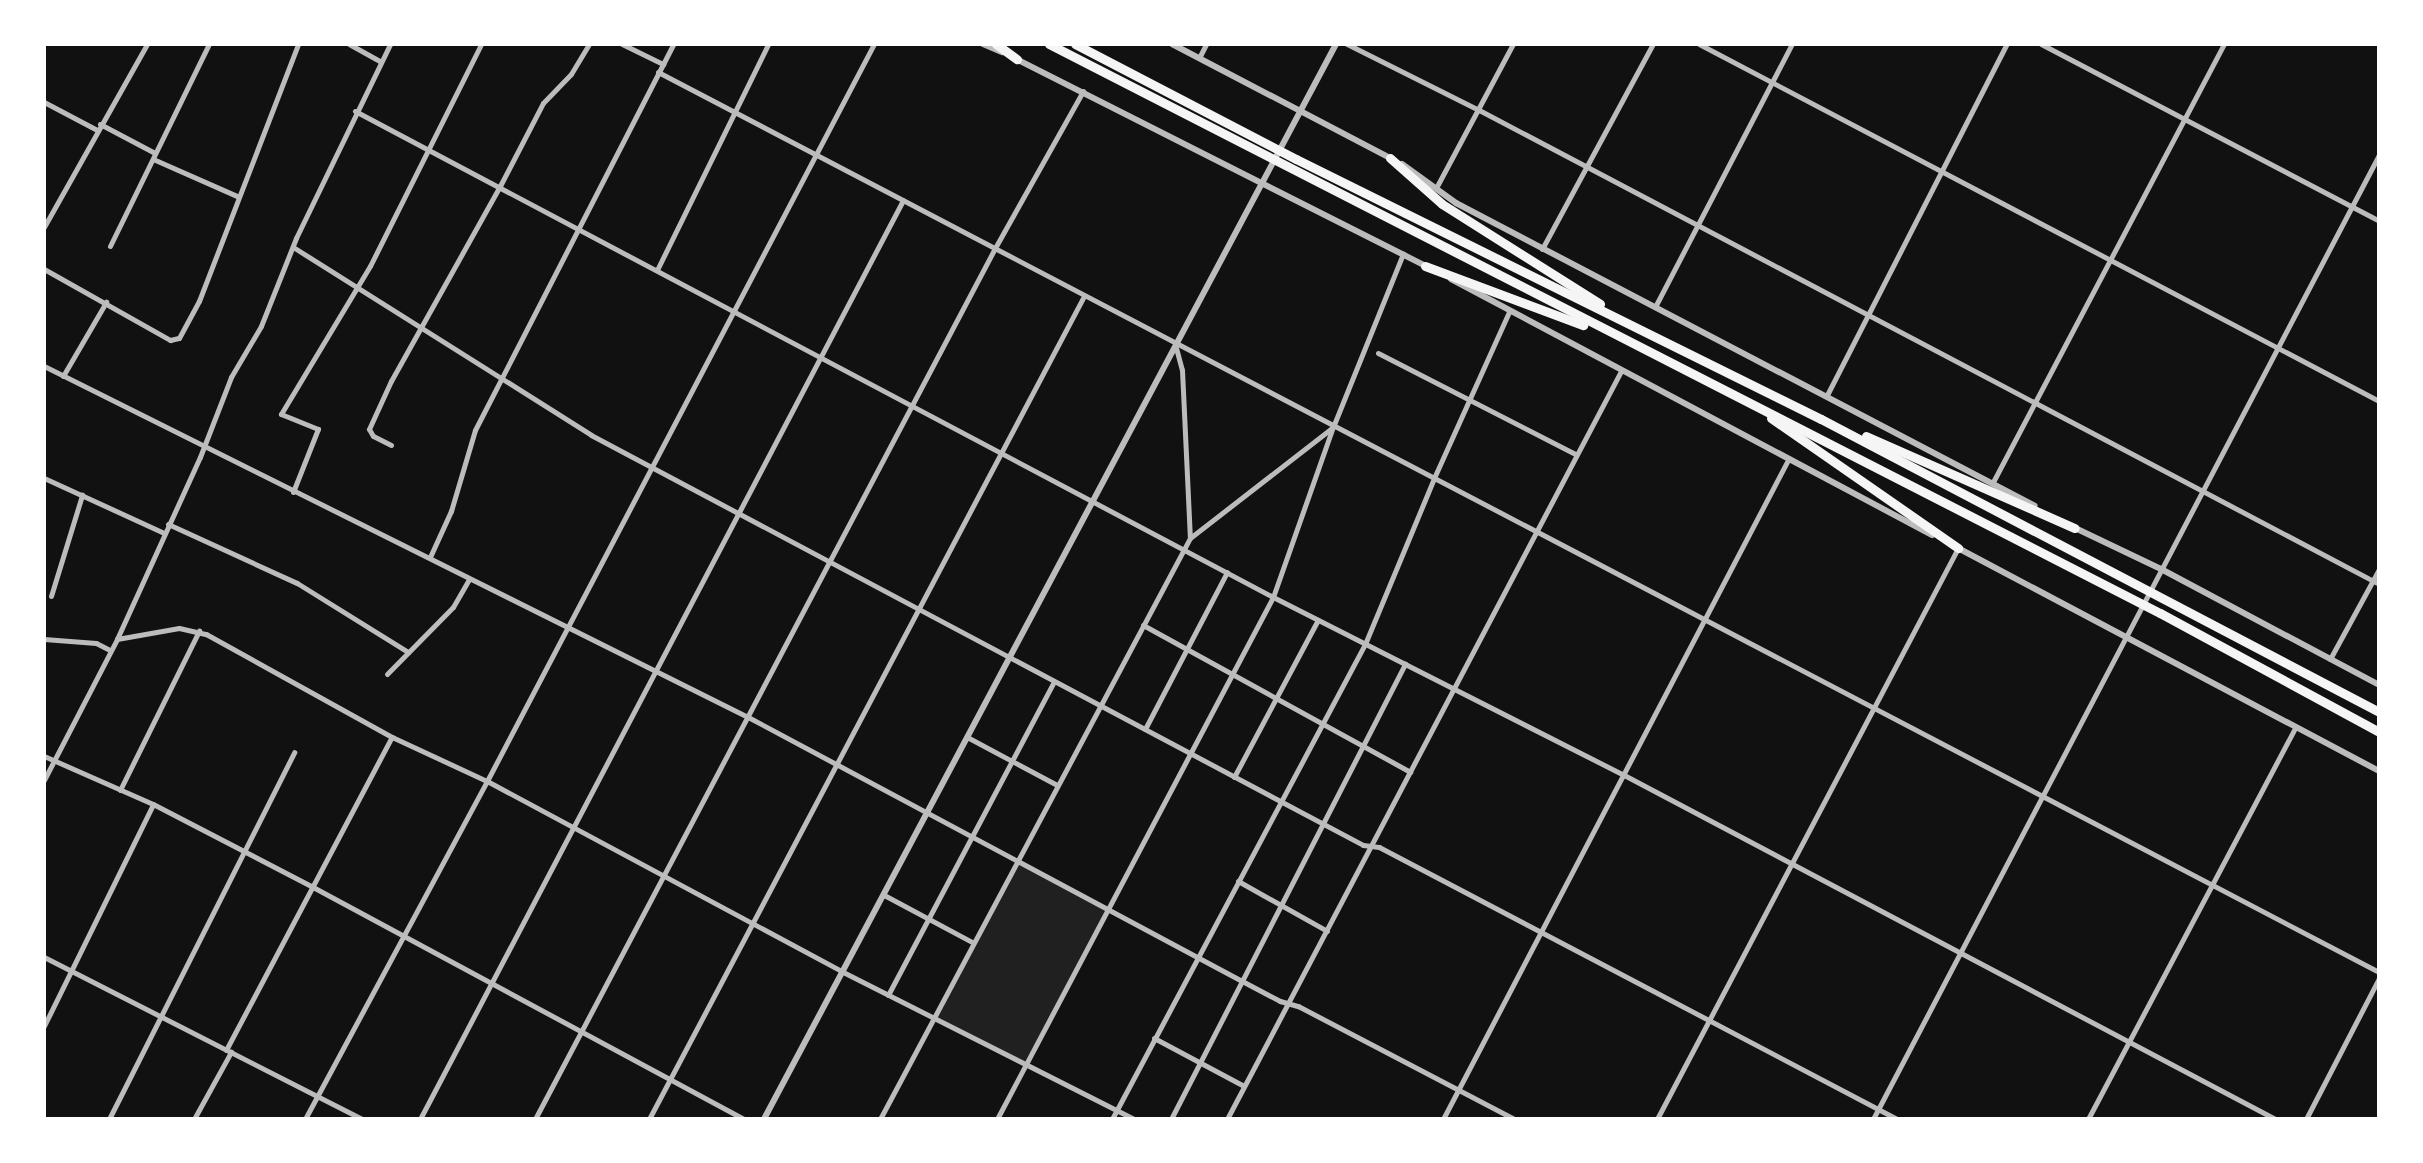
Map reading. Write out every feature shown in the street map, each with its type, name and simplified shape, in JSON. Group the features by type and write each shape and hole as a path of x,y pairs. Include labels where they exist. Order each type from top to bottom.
{"highway":[{"path":"996,44 1017,59"},
{"path":"1049,44 1622,340 2124,594 2379,733"},
{"path":"1075,44 1296,159 1821,419 2379,709"},
{"path":"1390,158 1442,204 1630,323"},
{"path":"1425,266 1622,340"},
{"path":"1749,402 1958,548"},
{"path":"1821,419 2075,528"}],"street":[{"path":"44,227 147,44"},
{"path":"110,246 209,44"},
{"path":"44,269 170,340 179,338 199,301 297,46 289,44"},
{"path":"349,44 380,61"},
{"path":"44,780 117,639 231,377 268,312 293,247 355,111 390,44"},
{"path":"293,492 318,429 281,414 356,289 481,44"},
{"path":"391,445 373,436 369,429 419,328 500,186 543,103 571,74 589,44"},
{"path":"622,44 663,64"},
{"path":"430,557 451,511 469,441 673,44"},
{"path":"657,270 768,44"},
{"path":"305,1119 487,781 874,44"},
{"path":"983,44 1083,91 1403,254 2379,771"},
{"path":"1172,44 1419,174 1456,203 1542,249 1656,305 2075,528 2161,569 2379,685"},
{"path":"1199,58 1206,44"},
{"path":"764,1119 1336,44"},
{"path":"1347,44 1479,110 2376,582"},
{"path":"1436,188 1513,44"},
{"path":"1542,249 1653,44"},
{"path":"1699,44 2379,401"},
{"path":"1656,305 1792,44"},
{"path":"1827,395 2007,44"},
{"path":"2041,44 2379,221"},
{"path":"1993,482 2224,44"},
{"path":"658,72 1333,427 2045,795 2379,975 2306,1119"},
{"path":"535,1119 995,248 1083,91"},
{"path":"44,102 237,196"},
{"path":"355,111 1273,597 1624,775 2275,1119"},
{"path":"1873,1119 2379,155"},
{"path":"420,1119 903,200"},
{"path":"293,247 591,435 1281,802 1370,846 1379,847 1897,1119"},
{"path":"997,1119 1273,597 1333,427 1403,254"},
{"path":"649,1119 1084,296"},
{"path":"63,376 106,302"},
{"path":"1112,1119 1365,644 1434,478 1510,310"},
{"path":"1175,344 1182,370 1190,538"},
{"path":"1378,353 1575,454"},
{"path":"44,366 748,717 1242,981 1298,1006 1514,1119"},
{"path":"1227,1119 1621,371"},
{"path":"880,1119 1190,538 1333,427"},
{"path":"1443,1119 1788,460"},
{"path":"44,478 164,533"},
{"path":"51,596 82,495"},
{"path":"168,524 297,583 408,652"},
{"path":"1657,1119 1958,548"},
{"path":"2330,659 2376,582 2379,569"},
{"path":"1145,729 1227,572"},
{"path":"387,674 453,607 470,578"},
{"path":"1234,777 1318,619"},
{"path":"1143,625 1410,772"},
{"path":"117,639 179,628 199,631 392,737 487,781 843,972 1134,1119"},
{"path":"120,790 199,631"},
{"path":"44,639 96,643 110,650"},
{"path":"1171,1119 1366,747 1405,664"},
{"path":"888,995 1054,682"},
{"path":"2088,1119 2295,728"},
{"path":"194,1119 311,886 392,737"},
{"path":"967,737 1057,785"},
{"path":"109,1119 294,752"},
{"path":"44,756 153,804 311,886 743,1119"},
{"path":"44,1026 153,804"},
{"path":"1238,881 1327,931"},
{"path":"884,895 972,942"},
{"path":"44,957 362,1119"},
{"path":"1154,1038 1244,1086"}],"shaded area":[{"path":"1016,862 1106,910 1023,1066 933,1018"}]}
